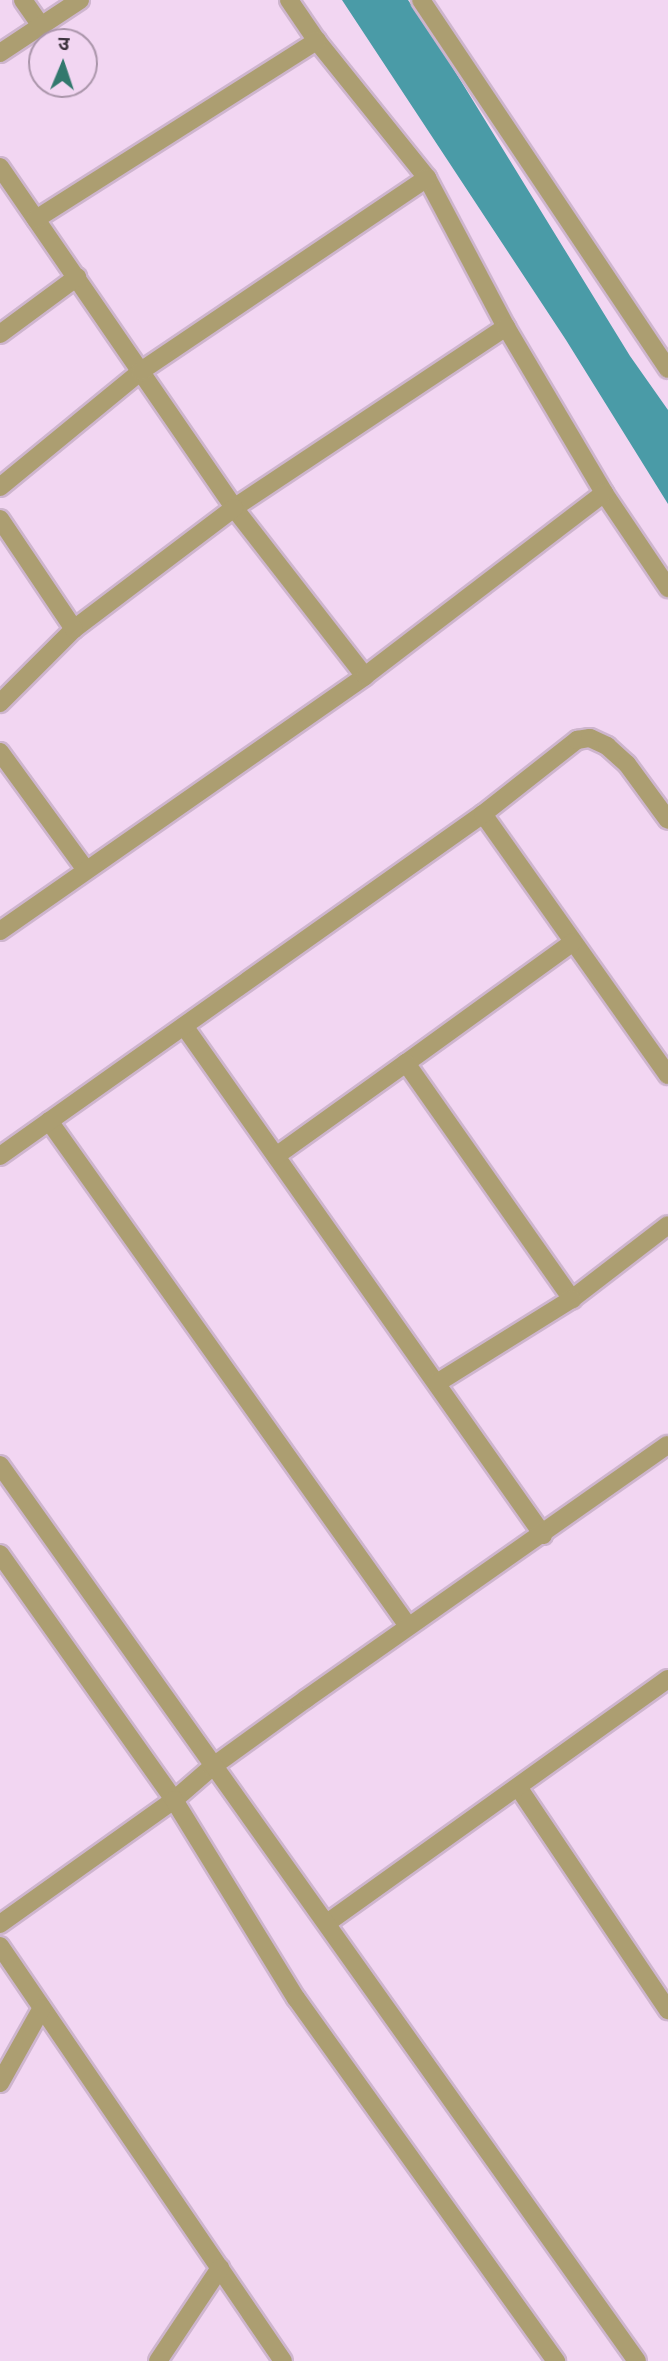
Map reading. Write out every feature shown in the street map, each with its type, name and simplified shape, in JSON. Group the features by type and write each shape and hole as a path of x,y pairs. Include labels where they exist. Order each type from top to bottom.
{"street":[{"path":"23,0 41,26"},
{"path":"0,53 80,0"},
{"path":"289,0 317,41 427,178 506,327 604,493 668,588"},
{"path":"421,0 668,369"},
{"path":"36,219 317,41"},
{"path":"0,167 234,508 365,677"},
{"path":"0,487 141,371 427,178"},
{"path":"0,334 77,277"},
{"path":"0,703 74,629 234,508 506,327"},
{"path":"0,931 365,677 604,493"},
{"path":"0,519 74,629"},
{"path":"0,1156 483,814 577,740 590,738 607,746 627,764 668,820"},
{"path":"0,752 86,870"},
{"path":"483,814 668,1075"},
{"path":"276,1156 573,942"},
{"path":"184,1026 543,1535"},
{"path":"406,1063 572,1299"},
{"path":"49,1121 408,1626"},
{"path":"437,1383 572,1299 668,1225"},
{"path":"0,1924 174,1800 212,1767 408,1626 543,1535 668,1445"},
{"path":"0,1465 212,1767 327,1923 637,2361"},
{"path":"0,1554 174,1800 296,1998 556,2361"},
{"path":"327,1923 668,1679"},
{"path":"518,1787 668,2010"},
{"path":"0,1946 283,2361"},
{"path":"0,2083 42,2008"},
{"path":"158,2361 220,2268"}],"water":[{"path":"342,0 408,0 432,34 630,356 668,410 668,504 566,340"}]}
